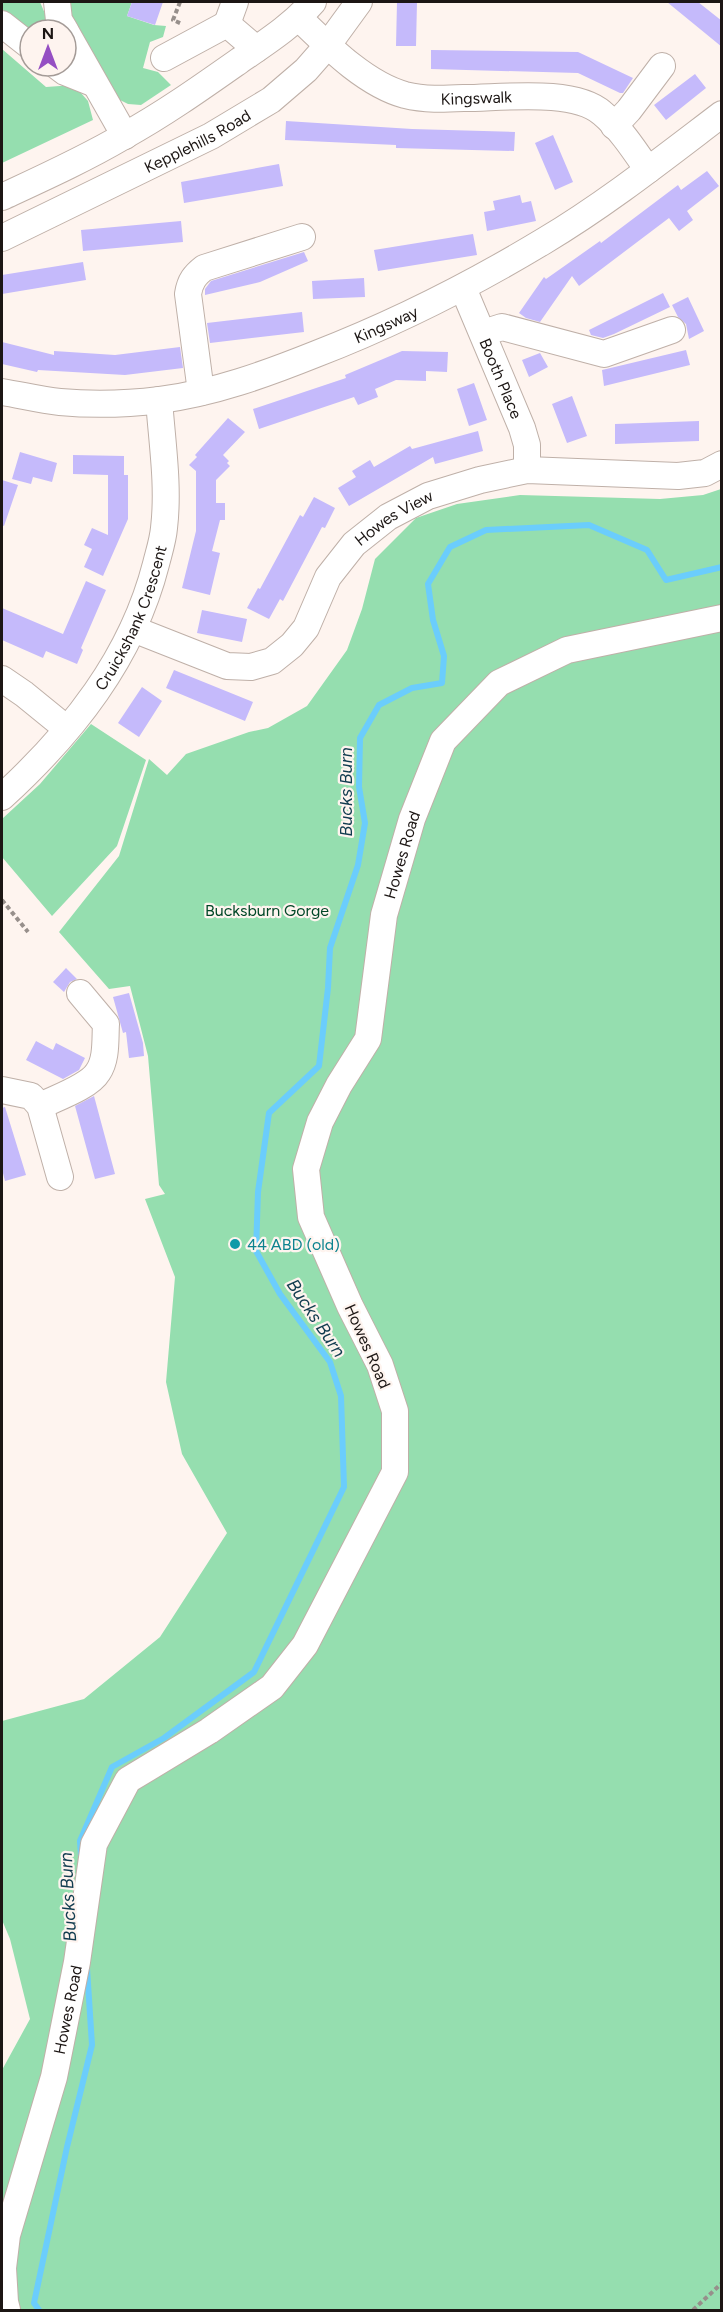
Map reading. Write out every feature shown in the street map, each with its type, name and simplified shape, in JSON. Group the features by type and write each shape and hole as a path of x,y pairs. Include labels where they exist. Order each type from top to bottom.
{"street":[{"name":"Kepplehills Road","path":"2,238 234,124 271,100 306,70 327,46 359,2"},
{"name":"Kingswalk","path":"306,10 327,46 381,86 402,94 431,99 562,98 590,105 602,112 648,170"},
{"path":"2,197 73,164 125,136 201,88 306,10"},
{"path":"164,58 231,13 256,49"},
{"path":"59,15 125,136"},
{"path":"2,24 18,37"},
{"path":"614,126 662,66"},
{"path":"78,77 95,84"},
{"name":"Kingsway","path":"2,392 59,402 97,404 159,400 242,381 361,336 463,288 546,240 648,170 722,114"},
{"path":"201,392 188,294 196,274 204,268 302,237"},
{"name":"Booth Place","path":"463,288 522,428 527,445 527,470"},
{"path":"483,333 502,327 604,354 672,330"},
{"name":"Cruickshank Crescent","path":"2,797 27,774 100,687 117,661 133,629 151,584 164,531 166,494 159,400"},
{"name":"Howes View","path":"133,629 227,666 251,667 272,661 292,645 306,628 328,576 354,544 388,517 428,495 480,480 527,470 678,476 705,472 722,464"},
{"name":"Howes Road","path":"7,2310 4,2302 3,2268 7,2235 54,2077 78,1955 94,1844 128,1780 209,1731 273,1687 305,1645 395,1472 395,1411 380,1365 350,1306 311,1217 306,1169 320,1122 339,1085 368,1039 384,915 412,819 443,741 499,683 567,651 722,618"},
{"path":"2,679 67,729"},
{"path":"40,1106 89,1082 99,1072 104,1056 106,1024 80,993"},
{"path":"2,1090 31,1096 40,1106 60,1177"}],"path":[{"path":"2,900 28,932"},
{"path":"693,2310 722,2283"}],"green space":[{"path":"2,2 40,2 47,18 18,18 18,23 2,9"},
{"path":"67,2 132,2 127,16 154,25 166,26 163,37 150,42 143,68 158,72 171,85 141,105 128,104 118,99 78,35 78,18 67,17"},
{"path":"2,49 18,63 18,78 36,78 46,87 74,85 88,101 93,120 2,163"},
{"name":"Bucksburn Gorge","path":"721,489 721,2310 2,2310 2,2070 30,2019 10,1939 2,1920 2,1721 84,1699 160,1637 227,1533 182,1454 166,1382 175,1277 145,1199 165,1194 159,1185 148,1056 130,986 109,989 59,932 119,856 149,759 167,775 186,754 249,732 268,728 307,706 347,650 362,609 375,559 416,518 457,504 520,495 660,499 703,495"},
{"path":"91,724 146,760 117,846 52,916 2,857 2,819 40,784"}],"building":[{"path":"132,2 163,2 155,25 127,16"},
{"path":"397,2 417,2 416,46 396,46"},
{"path":"667,2 698,2 722,21 722,47"},
{"path":"431,50 578,52 633,78 623,93 620,93 578,73 431,69"},
{"path":"695,74 706,88 666,120 654,105"},
{"path":"286,121 412,129 515,132 514,151 396,148 396,145 285,140"},
{"path":"553,135 573,182 555,190 535,143"},
{"path":"279,164 283,186 184,203 181,182"},
{"path":"707,171 719,186 687,211 693,220 679,231 669,218 579,286 572,276 540,322 526,318 519,313 544,277 546,279 600,241 601,243 678,185 681,190"},
{"path":"520,195 522,203 531,201 536,221 487,231 484,212 495,210 493,201"},
{"path":"181,221 183,242 83,251 81,230"},
{"path":"473,234 477,255 378,271 374,250"},
{"path":"304,252 308,261 260,282 205,295 205,289 211,281"},
{"path":"83,262 86,280 2,294 2,275"},
{"path":"364,278 365,297 313,299 312,281"},
{"path":"663,293 670,307 603,338 591,335 589,330"},
{"path":"688,297 704,331 689,339 686,324 678,317 672,305"},
{"path":"302,312 304,332 210,343 207,323"},
{"path":"2,342 54,355 54,351 115,355 180,347 183,368 125,375 38,370 37,372 2,364"},
{"path":"686,350 690,365 604,386 602,370"},
{"path":"402,351 448,352 447,372 426,371 426,381 396,380 375,389 378,397 358,405 354,397 259,429 253,409 346,378 345,375"},
{"path":"540,353 548,367 529,377 522,360"},
{"path":"474,383 487,420 469,426 457,389"},
{"path":"572,396 587,436 567,443 552,404"},
{"path":"228,418 245,432 223,455 229,461 227,463 230,466 216,480 216,503 225,503 225,520 220,520 212,551 220,553 210,595 182,588 196,531 196,471 189,465"},
{"path":"699,421 699,441 615,444 615,424"},
{"path":"478,431 483,451 435,464 433,457 349,506 338,488 356,477 352,471 370,460 374,467 410,446 412,449"},
{"path":"20,452 57,463 52,482 33,477 31,484 12,479"},
{"path":"73,455 124,456 124,475 128,475 128,519 103,576 84,567 92,549 84,545 92,528 108,535 108,475 73,474"},
{"path":"2,480 18,485 4,526 2,525"},
{"path":"314,497 335,508 325,528 322,527 283,601 280,599 269,619 247,608 258,588 260,589 300,515 303,517"},
{"path":"86,581 106,590 81,648 83,650 77,664 46,651 43,658 2,640 2,608 63,634"},
{"path":"202,610 247,619 242,642 197,633"},
{"path":"174,670 253,702 245,721 166,688"},
{"path":"142,687 162,701 139,737 118,723"},
{"path":"66,968 77,979 70,982 64,992 53,982"},
{"path":"129,993 143,1043 144,1056 129,1058 126,1032 123,1033 113,997"},
{"path":"36,1041 53,1050 56,1043 85,1058 79,1070 63,1079 26,1060"},
{"path":"94,1096 115,1174 95,1179 75,1106"},
{"path":"5,1107 26,1175 5,1181 2,1169 2,1108"}],"waterway":[{"name":"Bucks Burn","path":"81,1856 80,1841 112,1767 164,1738 254,1672 344,1487 341,1396 330,1362 280,1294 256,1251 258,1192 269,1113 319,1066 330,948 358,865 365,823 359,787 360,738 379,705 412,688 442,683 444,656 433,620 428,584 450,547 486,530 589,525 647,550 666,580 722,567"},
{"name":"Bucks Burn","path":"39,2310 34,2303 67,2147 92,2045 87,1968"}],"place":[{"name":"44 ABD (old)","path":"235,1244"}]}
